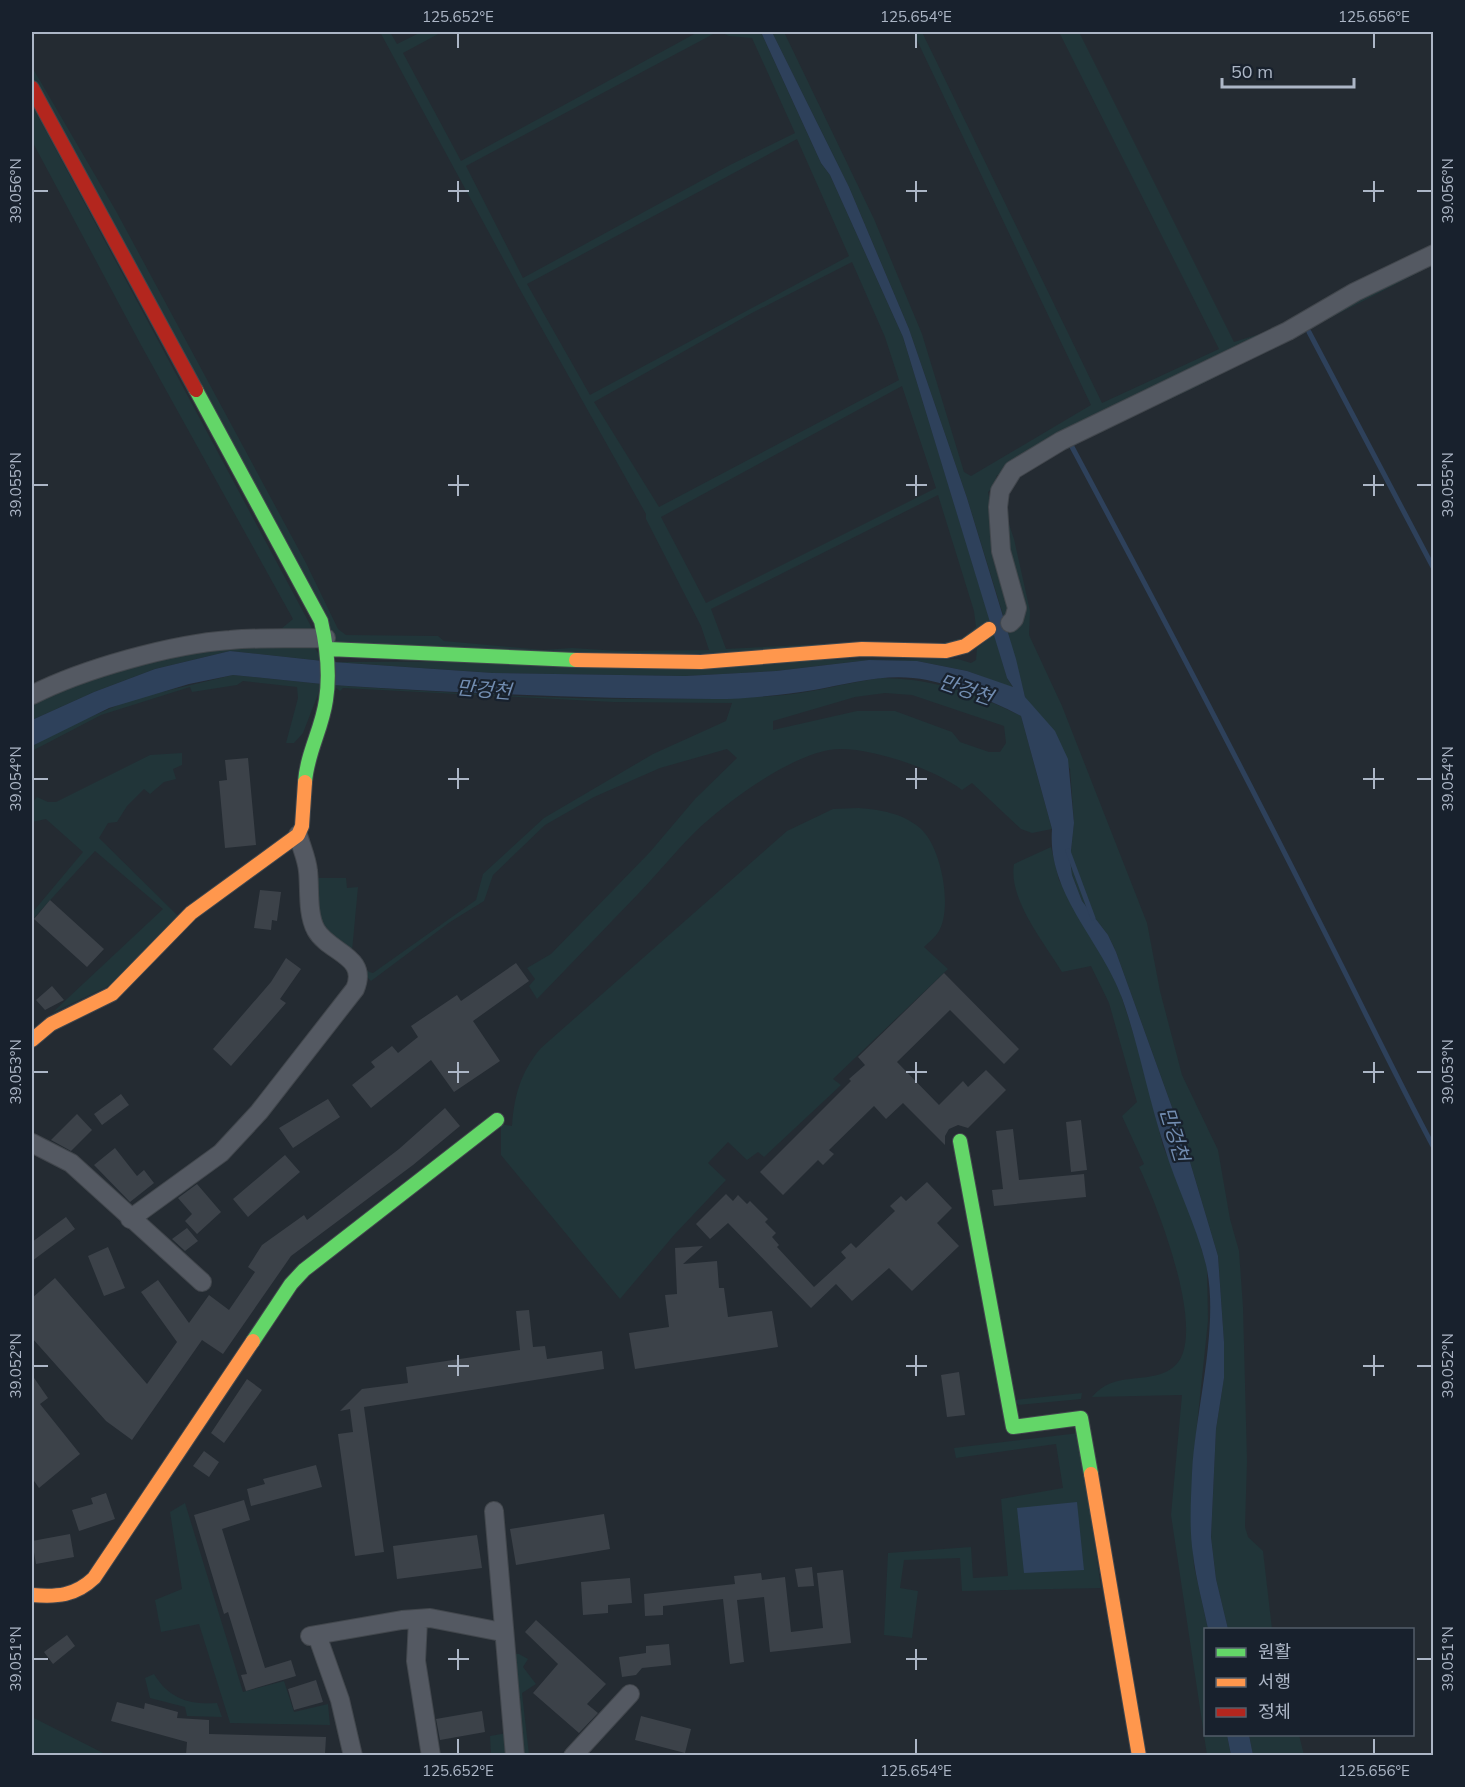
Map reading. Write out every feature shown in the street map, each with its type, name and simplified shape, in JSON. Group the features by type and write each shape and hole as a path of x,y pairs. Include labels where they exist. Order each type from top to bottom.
{"street":[{"path":"32,88 321,621 328,648 326,701 306,763 302,826 298,835 191,913 112,994 51,1024 32,1040"},
{"path":"1010,623 1014,620 1017,608 1001,551 998,507 1000,491 1007,475 1061,441 1288,331 1355,292 1434,254"},
{"path":"32,695 93,670 179,648 229,640 509,659 691,663 862,648 946,651 965,646 989,628"},
{"path":"130,1219 221,1153 260,1112 331,1023 358,981 356,964 316,931 308,867 298,835"},
{"path":"32,1595 63,1598 72,1596 93,1578 127,1532 291,1284 304,1270 497,1120"},
{"path":"960,1141 1013,1427 1081,1418 1139,1755"},
{"path":"32,1143 71,1163 202,1282"},
{"path":"494,1511 503,1608 502,1632 515,1755"},
{"path":"353,1755 340,1700 313,1636 402,1620 430,1618 502,1632"},
{"path":"418,1620 416,1661 430,1755"},
{"path":"573,1755 630,1694"}],"green space":[{"path":"380,32 390,32 397,44 421,32 442,32 403,53 461,161 698,32 717,32 466,166 523,278 730,165 795,133 752,38 729,36 720,32 761,32 821,163 830,175 903,337 991,624 963,643 948,648 858,646 657,660 345,647 332,643 285,551 32,88 32,67 116,211 306,563 338,629 346,635 438,636 444,641 543,650 572,648 619,651 709,650 701,626 646,519 646,514 518,286","holes":["797,139 849,256 590,395 527,284","852,262 885,337 899,380 659,507 594,402 750,314","902,386 936,488 706,603 661,517","938,495 974,611 976,627 962,638 935,645 860,642 726,649 711,609"]},
{"path":"772,32 784,32 874,219 922,334 964,472 971,476 1091,405 913,32 922,32 1102,403 1219,349 1059,32 1079,32 1234,342 1273,330 1000,476 997,475 996,479 999,482 988,492 1013,608 1004,618 967,498 909,329 849,187"},
{"path":"32,105 313,630 237,636 281,629 293,619 141,345 32,141"},
{"path":"1433,256 1433,265 1194,388 1072,444"},
{"path":"1001,500 1014,539 1030,611 1029,635 1062,706 1147,923 1160,991 1182,1075 1218,1150 1230,1219 1239,1251 1243,1307 1247,1461 1245,1527 1248,1537 1263,1551 1272,1628 1228,1628 1216,1579 1211,1537 1216,1429 1224,1378 1218,1256 1182,1135 1116,952 1108,935 1082,901 1072,875 1070,860 1074,823 1070,769 1025,697 1007,629 1016,621"},
{"path":"994,634 1007,678 1013,688 967,671 917,661 869,660 776,671 685,676 493,673 333,662 958,659 971,663 976,660 977,648"},
{"path":"311,642 323,661 230,651 155,669 94,692 32,720 32,698 180,651"},
{"path":"233,675 322,684 303,733 294,743 286,743 298,698 297,687 243,681 237,685 192,692 190,687 101,715 32,751 32,746 67,727 132,699"},
{"path":"880,678 917,681 952,688 987,700 1021,716 1052,829 1032,833 1021,829 972,783 962,790 935,774 879,754 843,749 812,755 794,762 757,783 707,821 537,999 529,986 535,979 527,968 551,954 650,852 695,799 737,758 727,749 660,768 594,797 545,825 493,875 484,901 450,922 371,981 324,934 312,878 346,878 347,888 358,887 352,951 369,972 373,973 476,900 483,874 544,818 653,754 726,721 732,703 613,702 343,688 340,691 332,685 497,695 663,699 786,695","holes":["885,693 912,695 1004,726 1006,743 1000,752 989,752 960,742 952,732 895,711 857,711 773,730 773,721 855,697"]},
{"path":"182,753 182,765 173,769 176,779 164,782 150,794 144,789 127,806 117,822 108,823 99,838 179,917 115,983 52,1013 163,909 95,851 32,920 32,913 83,852 46,819 32,822 32,803 37,797 48,802 56,802 150,755"},
{"path":"859,808 883,811 906,819 920,828 934,848 942,876 945,905 940,929 924,947 948,969 833,1079 841,1085 764,1157 758,1152 747,1160 728,1142 708,1163 726,1180 674,1235 620,1299 501,1155 501,1124 512,1126 517,1094 528,1066 541,1048 787,831 833,809"},
{"path":"1051,847 1059,880 1106,959 1122,998 1139,1051 1163,1146 1192,1216 1207,1268 1208,1321 1192,1472 1194,1566 1208,1628 1204,1628 1204,1735 1171,1515 1182,1395 1092,1397 1110,1383 1161,1374 1171,1369 1182,1355 1186,1332 1184,1303 1168,1240 1139,1167 1144,1164 1122,1116 1137,1102 1109,1003 1091,966 1062,972 1022,906 1016,891 1014,864"},
{"path":"1082,1393 1081,1399 1018,1405 1014,1400"},
{"path":"1079,1433 1101,1588 962,1591 960,1558 904,1560 900,1588 918,1591 912,1638 884,1635 888,1553 971,1547 973,1578 1008,1576 1001,1499 1063,1488 1056,1444 956,1458 954,1448"},
{"path":"185,1503 243,1692 284,1681 294,1712 328,1704 330,1725 230,1723 199,1624 161,1632 155,1600 182,1589 170,1512"},
{"path":"510,1654 519,1654 528,1659 523,1667 536,1684 522,1693 529,1755 519,1755"},
{"path":"154,1674 166,1689 181,1699 198,1703 217,1703 222,1717 187,1716 185,1707 150,1698 145,1678"},
{"path":"32,1717 107,1755 32,1755"},
{"path":"507,1733 510,1755 491,1755 490,1736"},
{"path":"1204,1736 1227,1736 1231,1755 1207,1755"},
{"path":"1249,1736 1299,1736 1304,1755 1253,1755"}],"water":[{"path":"761,32 772,32 849,187 909,329 967,498 1016,659 1025,697 1055,731 1068,759 1074,823 1070,860 1072,875 1082,901 1108,935 1116,952 1182,1135 1218,1256 1224,1378 1216,1429 1211,1537 1216,1579 1228,1628 1208,1628 1196,1573 1191,1534 1194,1449 1209,1341 1210,1289 1206,1265 1164,1146 1122,998 1102,956 1066,896 1058,875 1053,853 1052,829 1021,716 951,686 927,680 899,677 870,679 777,695 715,699 524,695 332,685 333,662 493,673 685,676 776,671 869,660 917,661 967,671 1013,687 1007,678 903,337 830,175 821,163"},
{"path":"230,651 323,661 322,684 233,675 189,684 109,708 32,746 32,720 94,692 155,669"},
{"path":"1077,1502 1084,1570 1024,1573 1017,1508"},
{"path":"1227,1736 1249,1736 1253,1755 1231,1755"}],"building":[{"path":"248,758 256,845 225,848 219,781 227,780 225,760"},
{"path":"260,890 281,892 277,921 272,920 271,930 254,928"},
{"path":"50,900 104,949 87,967 34,919"},
{"path":"286,958 301,969 280,999 286,1003 231,1066 213,1049 271,982"},
{"path":"516,963 529,981 473,1021 500,1061 454,1092 431,1060 371,1108 352,1085 375,1067 371,1062 392,1046 398,1053 418,1037 411,1026 457,995 461,1001"},
{"path":"944,973 1019,1049 1004,1064 950,1010 897,1062 939,1105 963,1081 968,1087 986,1070 1006,1090 968,1128 958,1125 949,1129 945,1136 945,1145 903,1103 886,1119 874,1106 829,1150 834,1154 823,1165 818,1160 783,1195 760,1172 865,1065 858,1057"},
{"path":"52,986 64,1000 45,1010 36,1000"},
{"path":"121,1094 129,1105 102,1125 94,1114"},
{"path":"328,1099 340,1117 293,1148 279,1128"},
{"path":"445,1108 460,1126 413,1165 291,1256 223,1354 202,1340 132,1440 106,1421 32,1338 32,1298 55,1278 147,1384 177,1342 141,1292 158,1280 189,1323 209,1295 229,1310 255,1272 248,1267 262,1245 304,1215 307,1220 399,1149"},
{"path":"77,1114 92,1130 71,1151 51,1140"},
{"path":"1081,1120 1087,1170 1071,1172 1066,1122"},
{"path":"1013,1129 1019,1180 1084,1174 1086,1197 994,1206 992,1190 1003,1189 996,1131"},
{"path":"115,1148 137,1176 144,1170 154,1183 130,1202 94,1165"},
{"path":"285,1155 300,1172 248,1217 233,1199"},
{"path":"927,1182 952,1208 937,1223 959,1246 912,1291 889,1268 852,1301 836,1284 811,1308 728,1223 710,1239 696,1224 726,1194 733,1201 738,1195 747,1204 750,1201 768,1219 765,1222 776,1233 772,1237 779,1245 777,1247 814,1287 846,1258 841,1252 851,1243 856,1248 895,1211 890,1206 901,1196 906,1201"},
{"path":"197,1184 221,1212 197,1234 185,1221 192,1214 178,1198"},
{"path":"66,1217 75,1229 32,1261 32,1242"},
{"path":"187,1228 198,1241 185,1251 172,1239"},
{"path":"703,1246 683,1264 717,1261 719,1288 724,1288 728,1317 772,1311 778,1347 635,1369 629,1333 669,1327 665,1295 677,1294 675,1248"},
{"path":"108,1247 125,1288 104,1296 88,1256"},
{"path":"529,1310 533,1347 545,1346 547,1359 602,1351 604,1369 364,1407 384,1552 355,1556 338,1434 353,1432 350,1409 340,1411 362,1389 408,1383 406,1367 520,1350 516,1311"},
{"path":"959,1372 965,1415 947,1417 941,1375"},
{"path":"32,1375 48,1398 40,1404 80,1454 39,1488 32,1478"},
{"path":"247,1379 262,1390 224,1443 211,1433"},
{"path":"204,1451 219,1462 209,1477 193,1466"},
{"path":"316,1465 322,1487 251,1506 247,1489 265,1484 263,1479"},
{"path":"106,1493 115,1519 79,1531 72,1510 93,1504 91,1498"},
{"path":"244,1500 250,1520 222,1529 265,1668 291,1660 296,1676 246,1691 241,1675 247,1674 228,1612 224,1614 194,1515"},
{"path":"604,1514 610,1549 516,1565 510,1529"},
{"path":"70,1534 74,1557 36,1564 32,1541"},
{"path":"477,1535 482,1568 397,1579 393,1546"},
{"path":"812,1567 814,1586 798,1587 795,1569"},
{"path":"843,1570 851,1643 770,1652 764,1597 737,1600 744,1662 730,1664 723,1599 663,1606 663,1615 645,1616 644,1594 735,1584 734,1576 761,1573 762,1580 785,1577 791,1632 823,1628 817,1573"},
{"path":"630,1578 632,1603 608,1605 608,1613 583,1615 581,1582"},
{"path":"536,1620 606,1684 587,1704 598,1713 579,1733 533,1693 558,1664 525,1632"},
{"path":"67,1635 75,1646 53,1664 44,1652"},
{"path":"669,1644 671,1665 642,1668 636,1675 622,1677 619,1657 646,1653 646,1646"},
{"path":"316,1680 323,1702 294,1710 288,1689"},
{"path":"117,1702 144,1709 145,1703 178,1712 177,1718 209,1720 209,1734 326,1737 325,1754 186,1755 187,1742 111,1721"},
{"path":"482,1711 485,1732 440,1740 436,1719"},
{"path":"641,1716 691,1729 685,1753 635,1740"}],"waterway":[{"path":"1309,332 1434,569"},
{"path":"1071,445 1225,737 1434,1148"},
{"name":"만겅천","path":"1068,851 1093,918"}],"traffic: fast":[{"path":"196,390 321,621 328,680 324,711 306,771 305,782"},
{"path":"328,649 576,660"},
{"path":"253,1341 291,1284 304,1270 497,1120"},
{"path":"960,1141 1013,1427 1081,1418 1091,1474"}],"traffic: slow":[{"path":"576,660 701,662 862,649 946,651 965,646 989,629"},
{"path":"32,1040 51,1024 112,994 191,913 298,835 302,826 305,782"},
{"path":"32,1595 50,1596 73,1592 94,1578 253,1341"},
{"path":"1091,1474 1139,1756"}],"traffic: jam":[{"path":"32,88 196,390"}]}
